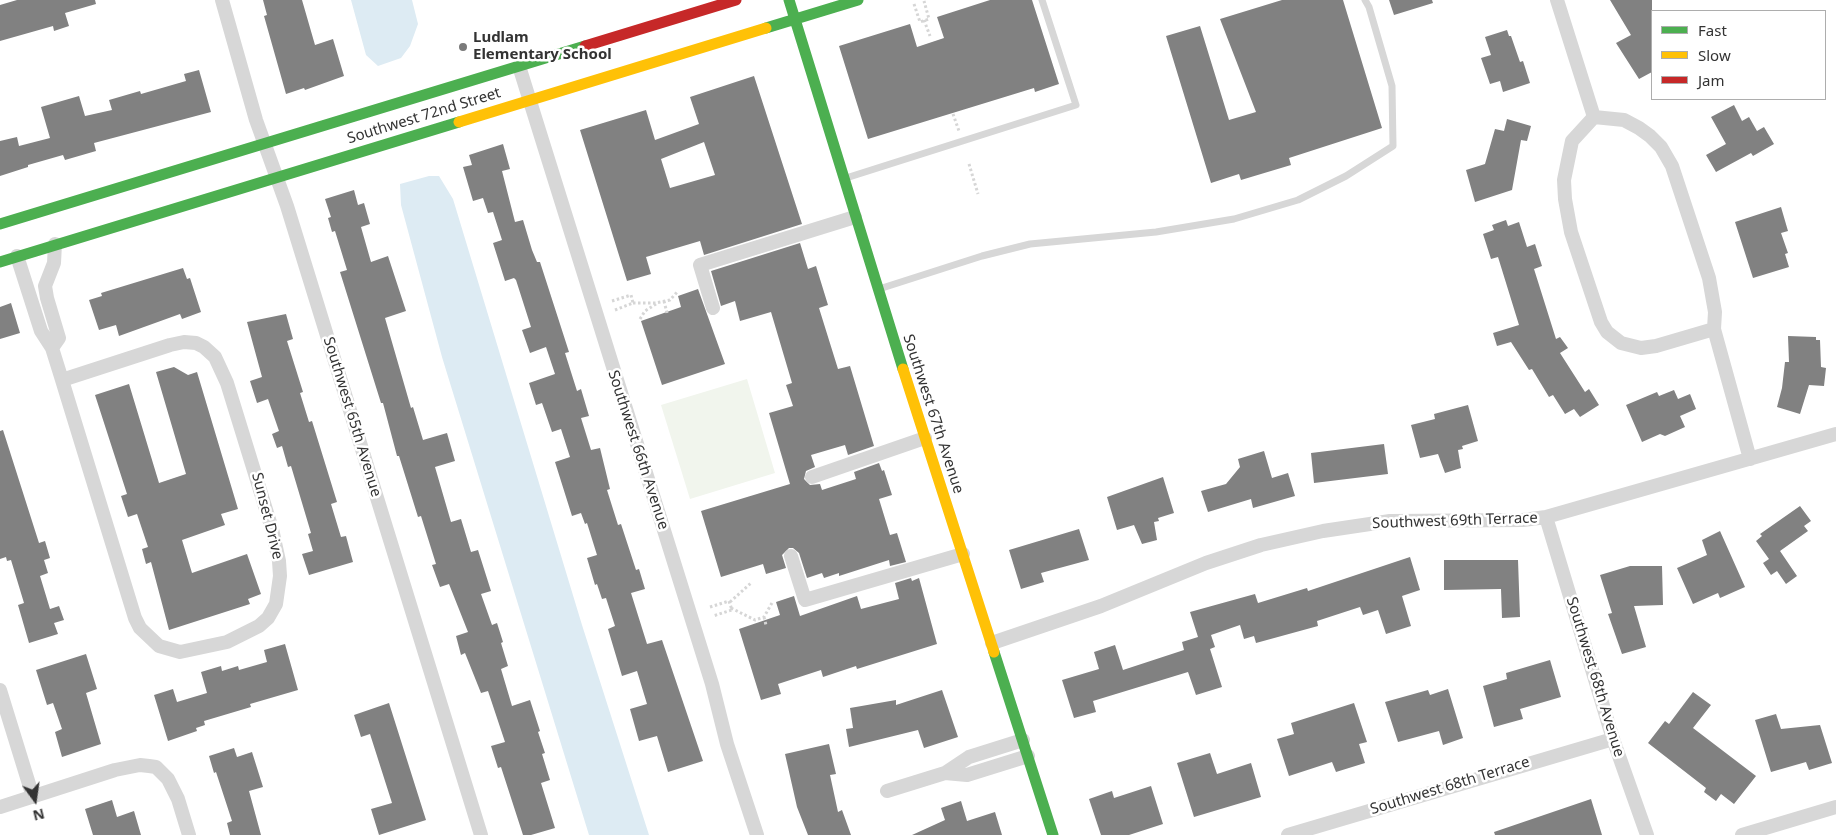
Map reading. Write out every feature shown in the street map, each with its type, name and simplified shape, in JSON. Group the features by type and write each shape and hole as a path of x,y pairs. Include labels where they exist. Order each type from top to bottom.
{"main road":[{"name":"Southwest 72nd Street","path":"0,224 736,0"},
{"name":"Southwest 67th Avenue","path":"789,0 924,438 992,642 1053,835"},
{"name":"Southwest 72nd Street","path":"0,262 528,99 858,0"}],"street":[{"name":"Southwest 65th Avenue","path":"222,0 265,144 481,835"},
{"path":"1557,0 1594,117"},
{"name":"Southwest 66th Avenue","path":"519,66 712,684 728,744 757,835"},
{"path":"1594,117 1624,120 1639,128 1661,147 1672,166 1709,278 1715,312 1714,330 1750,459"},
{"path":"1594,117 1572,141 1564,180 1565,199 1571,232 1601,322 1607,332 1621,343 1641,348 1670,343 1714,330"},
{"path":"713,308 700,265 855,217"},
{"path":"17,256 41,331 52,348 59,338 45,286 54,263 55,244"},
{"name":"Sunset Drive","path":"52,348 130,606 140,628 159,646 180,652 227,642 245,634 268,618 276,604 279,591 279,561 276,543 235,403 214,357 204,347 196,343 184,342 62,380"},
{"name":"Southwest 69th Terrace","path":"992,642 1101,606 1230,554 1293,538 1390,521 1523,520 1546,517 1836,434"},
{"path":"812,477 924,438"},
{"name":"Southwest 68th Avenue","path":"1546,517 1614,739 1647,835"},
{"path":"791,556 805,600 963,554"},
{"path":"0,690 33,797"},
{"name":"Southwest 68th Terrace","path":"1288,835 1614,739"},
{"path":"887,791 945,773 969,757 1023,740"},
{"path":"945,773 967,775 1028,756"},
{"path":"0,807 140,764 163,772 173,789 189,835"},
{"path":"1742,835 1836,808"}],"lane":[{"path":"843,178 1076,106 1042,0"},
{"path":"878,290 982,256 1030,244 1156,232 1234,219 1298,200 1346,176 1393,146 1392,86 1369,7 1365,0"}],"path":[{"path":"914,4 920,22 929,19 924,1"},
{"path":"924,20 930,36"},
{"path":"953,114 959,132"},
{"path":"969,164 978,194"},
{"path":"615,310 633,303 656,303 670,300 678,291"},
{"path":"612,301 630,295 633,303"},
{"path":"664,301 667,312"},
{"path":"640,319 644,311 656,303"},
{"path":"710,607 730,603 752,583"},
{"path":"766,625 764,617 773,601"},
{"path":"730,603 731,608"},
{"path":"731,608 754,620 764,617"},
{"path":"713,616 732,610 731,608"}],"shaded area":[{"path":"351,0 412,0 418,24 410,46 401,58 378,66 366,55"},
{"path":"429,176 439,176 453,199 582,625 649,835 589,835 442,357 401,205 400,184"},
{"path":"747,379 775,473 690,499 661,405"}],"building":[{"path":"17,0 95,0 96,4 65,13 69,26 54,31 53,26 0,41 0,5"},
{"path":"263,0 302,0 315,45 333,39 344,76 305,90 304,88 286,94 264,16 267,15"},
{"path":"990,0 1032,0 1059,84 1035,92 1034,88 868,139 839,46 910,24 917,47 944,38 937,17"},
{"path":"1282,0 1343,0 1382,128 1289,158 1291,165 1241,180 1239,174 1211,183 1166,36 1200,26 1229,120 1256,112 1220,19"},
{"path":"1389,0 1432,0 1433,3 1394,15"},
{"path":"1610,0 1652,0 1651,73 1639,79 1616,43 1631,35"},
{"path":"1507,30 1520,62 1523,61 1530,83 1503,92 1500,81 1490,84 1481,58 1491,55 1485,37"},
{"path":"199,70 211,112 94,143 96,151 65,160 63,155 28,165 28,167 0,176 0,141 17,137 19,146 50,138 41,107 79,96 85,116 112,110 109,100 140,91 141,94 186,81 184,74"},
{"path":"754,76 802,224 704,255 700,241 646,257 651,274 627,281 580,130 646,110 655,140 699,124 690,97","holes":["704,142 715,175 670,188 661,159"]},
{"path":"1734,105 1742,121 1749,117 1757,131 1764,127 1774,144 1753,156 1751,153 1716,172 1706,155 1726,144 1711,117"},
{"path":"1507,119 1531,126 1527,141 1521,140 1512,190 1475,202 1466,170 1485,164 1495,129 1504,131"},
{"path":"503,144 510,169 502,171 515,222 523,220 532,250 537,262 540,262 569,352 565,353 577,391 581,389 589,416 581,418 591,450 600,448 610,489 607,490 618,525 621,524 636,570 639,569 645,589 631,593 647,644 662,640 703,761 668,772 657,736 639,741 630,709 647,704 637,671 622,676 608,629 615,626 606,598 602,599 597,584 595,585 587,558 597,555 587,523 585,524 581,513 572,516 555,462 570,457 561,429 552,432 542,403 536,405 529,383 555,374 546,347 530,353 522,330 531,327 516,280 514,278 505,281 493,243 502,240 493,212 488,213 483,198 473,201 463,167 472,165 469,155"},
{"path":"354,190 358,205 364,203 370,224 361,227 371,262 388,256 406,311 385,318 411,408 413,407 423,440 447,433 455,461 435,467 451,522 461,519 471,552 478,550 491,591 481,594 492,625 497,623 503,642 501,643 508,666 501,669 512,706 530,700 540,731 538,732 545,753 542,754 550,780 541,783 555,828 531,835 523,835 501,767 498,768 491,746 505,742 488,691 481,693 465,653 461,655 456,636 468,632 449,584 440,587 432,565 436,564 421,516 418,517 399,456 397,456 383,403 381,403 340,272 347,270 335,231 332,232 328,218 331,217 325,199"},
{"path":"1781,207 1788,231 1781,233 1788,253 1785,254 1789,267 1753,278 1735,222"},
{"path":"1506,220 1508,226 1519,222 1527,247 1535,244 1542,266 1534,269 1556,339 1560,337 1568,348 1560,353 1585,392 1589,389 1599,405 1580,417 1574,409 1565,414 1553,395 1549,397 1532,369 1529,370 1511,342 1497,346 1493,333 1519,325 1498,257 1491,259 1483,234 1494,230 1492,225"},
{"path":"800,243 808,269 816,266 828,305 819,308 838,369 850,366 874,446 848,455 845,445 811,455 815,467 806,471 804,479 810,485 820,484 822,490 856,479 854,472 879,463 882,471 884,470 892,495 879,499 890,535 897,533 906,562 890,566 889,560 839,576 839,573 824,578 822,573 807,578 799,553 793,548 789,548 782,555 786,568 766,574 763,564 721,577 701,511 790,484 769,413 793,406 786,385 792,383 771,312 740,321 735,301 721,306 711,271"},
{"path":"183,268 187,279 190,278 201,312 182,319 180,314 119,336 116,325 99,330 89,300 102,296 101,293"},
{"path":"698,289 725,364 662,385 641,321 681,307 678,296"},
{"path":"11,303 20,333 0,339 0,307"},
{"path":"286,314 293,339 287,341 303,392 300,393 309,422 312,421 337,502 331,504 341,537 346,536 353,562 309,575 302,554 313,551 308,534 311,533 291,466 288,467 282,446 277,448 272,434 279,431 268,399 257,403 250,381 262,377 247,322"},
{"path":"1788,336 1816,337 1816,340 1820,340 1821,367 1826,368 1824,386 1809,385 1800,414 1777,407 1782,388 1785,362 1789,362"},
{"path":"174,367 188,375 197,372 238,509 221,514 225,525 182,540 192,573 247,554 261,594 248,599 250,604 169,630 151,562 146,564 142,549 148,547 137,514 128,517 121,496 127,494 95,395 129,384 159,483 186,474 156,372"},
{"path":"1674,390 1678,399 1690,394 1696,409 1680,416 1685,427 1665,436 1660,434 1642,442 1626,405 1657,392 1659,396"},
{"path":"1468,405 1478,441 1462,446 1463,449 1458,450 1461,468 1445,473 1438,454 1420,458 1411,425 1435,419 1434,414"},
{"path":"3,430 39,543 45,541 50,558 44,560 48,573 40,576 50,609 59,606 64,620 54,623 58,634 29,643 18,605 24,603 11,560 7,561 6,557 0,559 0,431"},
{"path":"1384,444 1388,474 1314,483 1311,453"},
{"path":"1264,451 1272,478 1288,473 1295,496 1253,508 1251,499 1208,512 1201,491 1226,484 1240,467 1238,459"},
{"path":"1163,477 1174,513 1158,518 1159,521 1154,522 1157,540 1142,544 1134,525 1117,530 1107,497"},
{"path":"1800,506 1811,521 1804,526 1808,531 1780,551 1797,576 1786,584 1777,571 1771,575 1763,563 1769,559 1756,541 1762,536 1760,534"},
{"path":"1079,529 1089,560 1041,573 1044,582 1021,589 1009,550"},
{"path":"1720,531 1745,587 1720,598 1718,593 1693,604 1677,568 1707,555 1702,540"},
{"path":"1410,557 1420,590 1402,596 1411,626 1386,634 1378,610 1363,615 1360,607 1317,621 1318,626 1256,643 1254,636 1244,639 1240,625 1211,635 1215,647 1210,649 1222,687 1196,695 1188,672 1093,701 1096,712 1074,718 1062,680 1099,669 1094,652 1115,645 1123,670 1184,650 1182,642 1198,637 1190,612 1255,594 1258,603 1307,588 1308,591"},
{"path":"1444,560 1518,560 1520,617 1502,618 1501,589 1444,590"},
{"path":"1630,566 1662,566 1663,605 1634,606 1646,647 1622,654 1608,614 1612,613 1600,575"},
{"path":"911,578 912,581 919,578 937,644 857,669 856,666 823,677 821,670 778,684 781,694 761,700 739,629 780,615 776,602 794,596 800,616 857,596 861,609 899,599 895,583"},
{"path":"285,644 298,690 250,704 251,707 204,721 205,725 196,728 197,731 168,741 154,695 173,689 177,702 207,693 201,672 221,666 222,671 238,666 239,670 267,662 264,650"},
{"path":"86,654 97,689 86,693 101,744 62,757 55,732 62,729 53,703 47,705 36,670"},
{"path":"1550,660 1561,697 1520,709 1523,719 1494,727 1483,686 1507,679 1506,673"},
{"path":"1448,689 1463,738 1443,745 1439,731 1398,742 1385,702 1428,690 1430,695"},
{"path":"942,690 958,737 924,748 918,730 849,747 846,729 853,728 850,708 896,700 896,705"},
{"path":"1693,692 1711,705 1693,728 1756,776 1734,804 1721,794 1716,801 1704,792 1706,788 1648,743 1665,721 1669,724"},
{"path":"389,703 426,820 379,835 371,809 392,803 370,734 361,737 354,715"},
{"path":"1354,703 1367,742 1359,744 1365,763 1336,772 1332,762 1289,776 1277,739 1294,734 1291,723"},
{"path":"1776,714 1781,729 1820,725 1832,763 1809,770 1806,762 1771,772 1755,720"},
{"path":"829,744 836,774 830,775 838,812 842,810 851,835 808,835 797,807 785,754"},
{"path":"234,748 237,757 252,752 263,787 249,791 261,835 230,835 227,823 232,821 209,756"},
{"path":"1210,753 1217,774 1251,763 1261,797 1194,817 1177,763"},
{"path":"1151,786 1163,824 1129,835 1101,835 1089,799 1112,791 1114,798"},
{"path":"1591,799 1602,835 1495,835 1494,832"},
{"path":"112,800 117,817 134,811 141,835 93,835 85,809"},
{"path":"961,801 967,821 995,812 1002,835 912,835 945,820 941,808"}],"traffic: fast":[{"path":"789,0 903,369"},
{"path":"766,28 858,0"},
{"path":"0,224 585,46"},
{"path":"0,262 459,122"},
{"path":"994,652 1053,835"}],"traffic: slow":[{"path":"459,122 766,28"},
{"path":"903,369 994,652"}],"traffic: jam":[{"path":"585,46 736,0"}],"place":[{"name":"Ludlam Elementary School","path":"463,47"}]}
